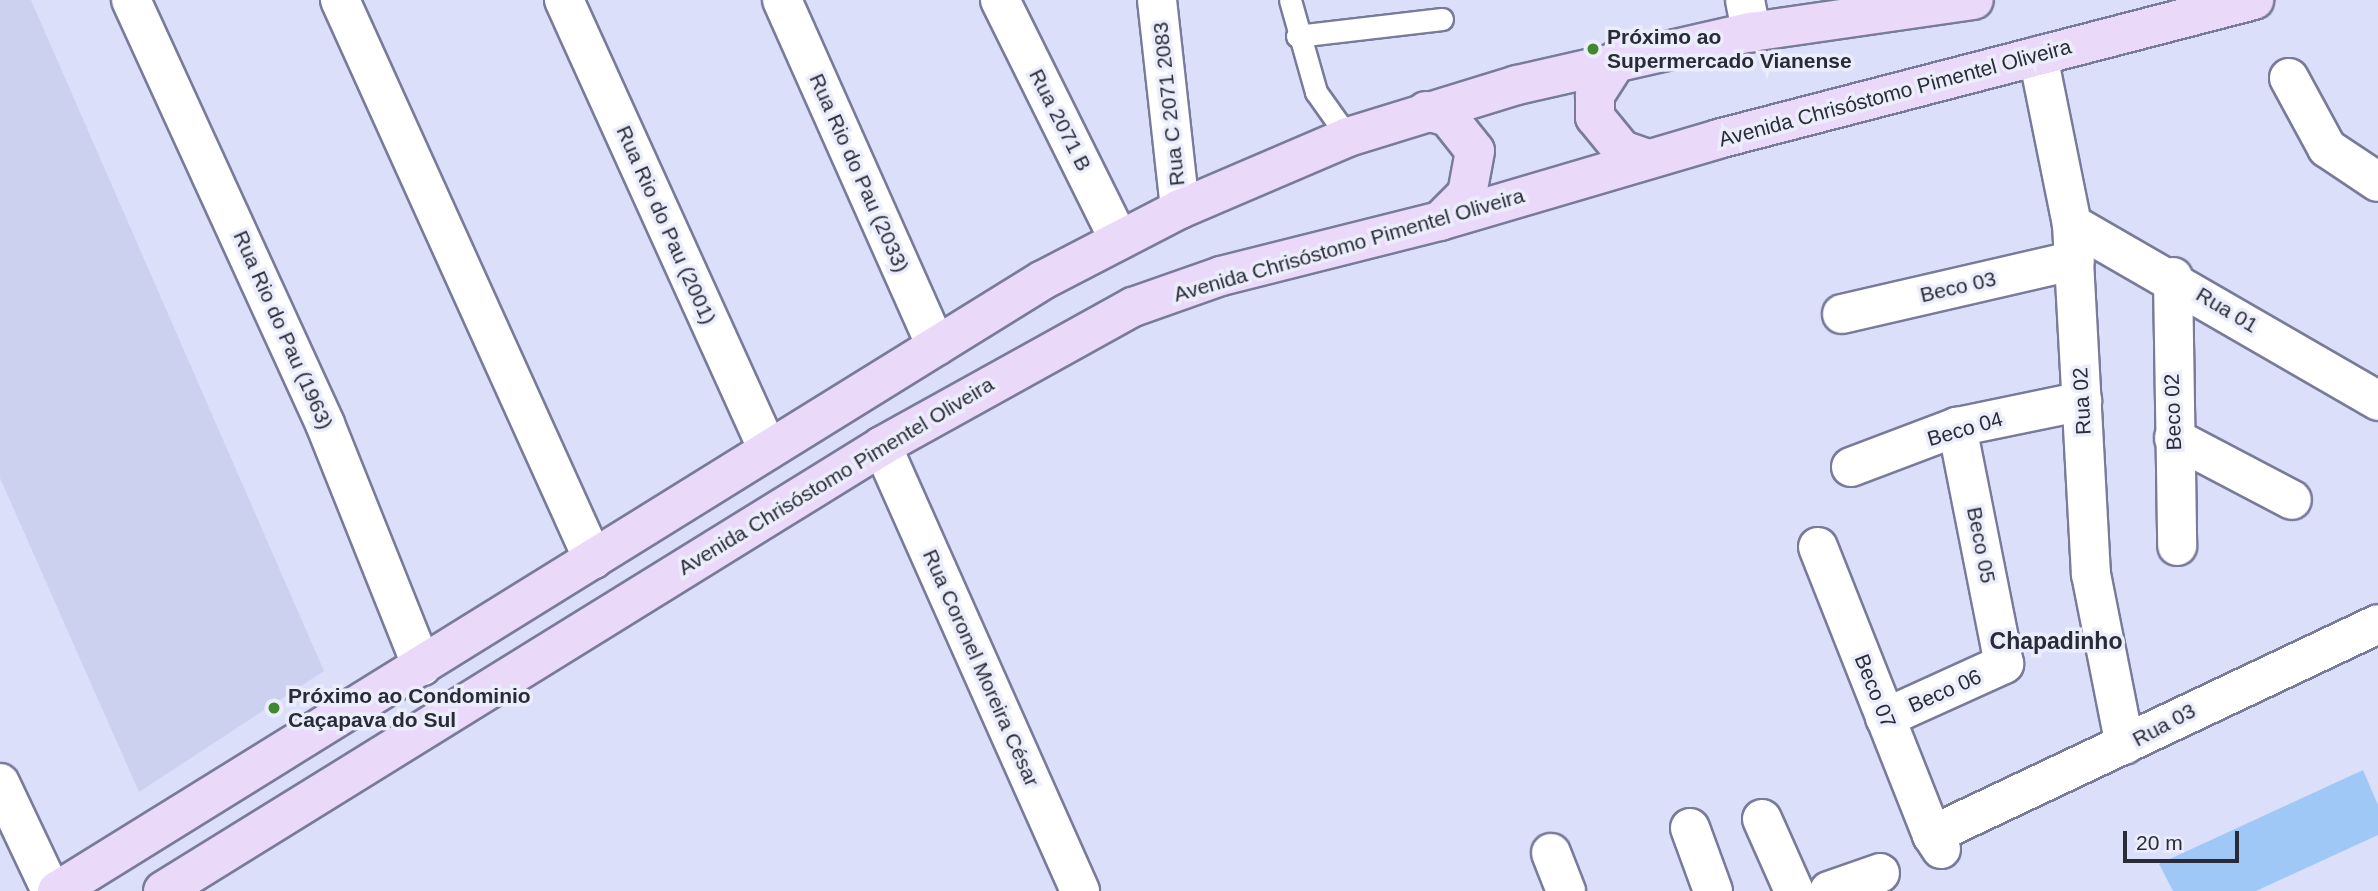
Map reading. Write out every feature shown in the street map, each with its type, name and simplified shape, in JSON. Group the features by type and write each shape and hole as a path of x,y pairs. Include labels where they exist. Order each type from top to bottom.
{"main road":[{"path":"57,891 922,355 1119,240 1180,208 1348,137 1426,111 1618,59 1748,16 1974,0"},
{"name":"Avenida Chrisóstomo Pimentel Oliveira","path":"163,891 882,446 1133,307 1221,276 1440,221 1648,159 2254,0"},
{"path":"1618,59 1595,95 1595,117 1622,150 1648,159"},
{"path":"1426,111 1448,117 1475,151 1476,173 1467,194 1440,221"},
{"path":"882,446 892,398 922,355"}],"street":[{"name":"Rua Rio do Pau (1963)","path":"131,0 320,412 422,666"},
{"path":"341,0 593,559"},
{"name":"Rua Rio do Pau (2001)","path":"564,0 768,450"},
{"name":"Rua Rio do Pau (2033)","path":"782,0 922,355"},
{"name":"Rua 2071 B","path":"1000,0 1119,240"},
{"name":"Rua C 2071 2083","path":"1157,0 1180,208"},
{"name":"Rua 02","path":"2038,56 2073,242 2091,574 2125,746"},
{"path":"2289,78 2327,148 2378,182"},
{"name":"Rua 01","path":"2073,242 2173,277 2378,401"},
{"name":"Beco 03","path":"1842,314 2073,242"},
{"name":"Beco 02","path":"2173,277 2177,546"},
{"name":"Beco 04","path":"1851,467 1957,427 2082,401"},
{"name":"Beco 05","path":"1957,427 2004,664"},
{"path":"2174,438 2292,500"},
{"name":"Rua Coronel Moreira César","path":"882,446 1075,889"},
{"name":"Beco 07","path":"1818,547 1885,718 1941,837"},
{"name":"Rua 03","path":"1941,837 2378,624"},
{"name":"Beco 06","path":"1885,718 2004,664"},
{"path":"0,783 51,891"},
{"path":"1762,819 1794,891"},
{"path":"1690,828 1713,891"},
{"path":"1551,853 1566,891"},
{"path":"1829,891 1880,873"}],"lane":[{"path":"1290,0 1297,36 1316,92 1348,137"},
{"path":"1297,36 1442,19"}],"shaded area":[{"path":"0,0 31,0 324,671 139,792 0,478"}],"building":[{"path":"2363,770 2378,805 2378,835 2256,891 2173,891 2159,864"}],"place":[{"name":"Próximo ao Supermercado Vianense","path":"1593,49"},
{"name":"Próximo ao Condominio Caçapava do Sul","path":"274,708"}],"district":[{"name":"Chapadinho","path":"2056,641"}]}
